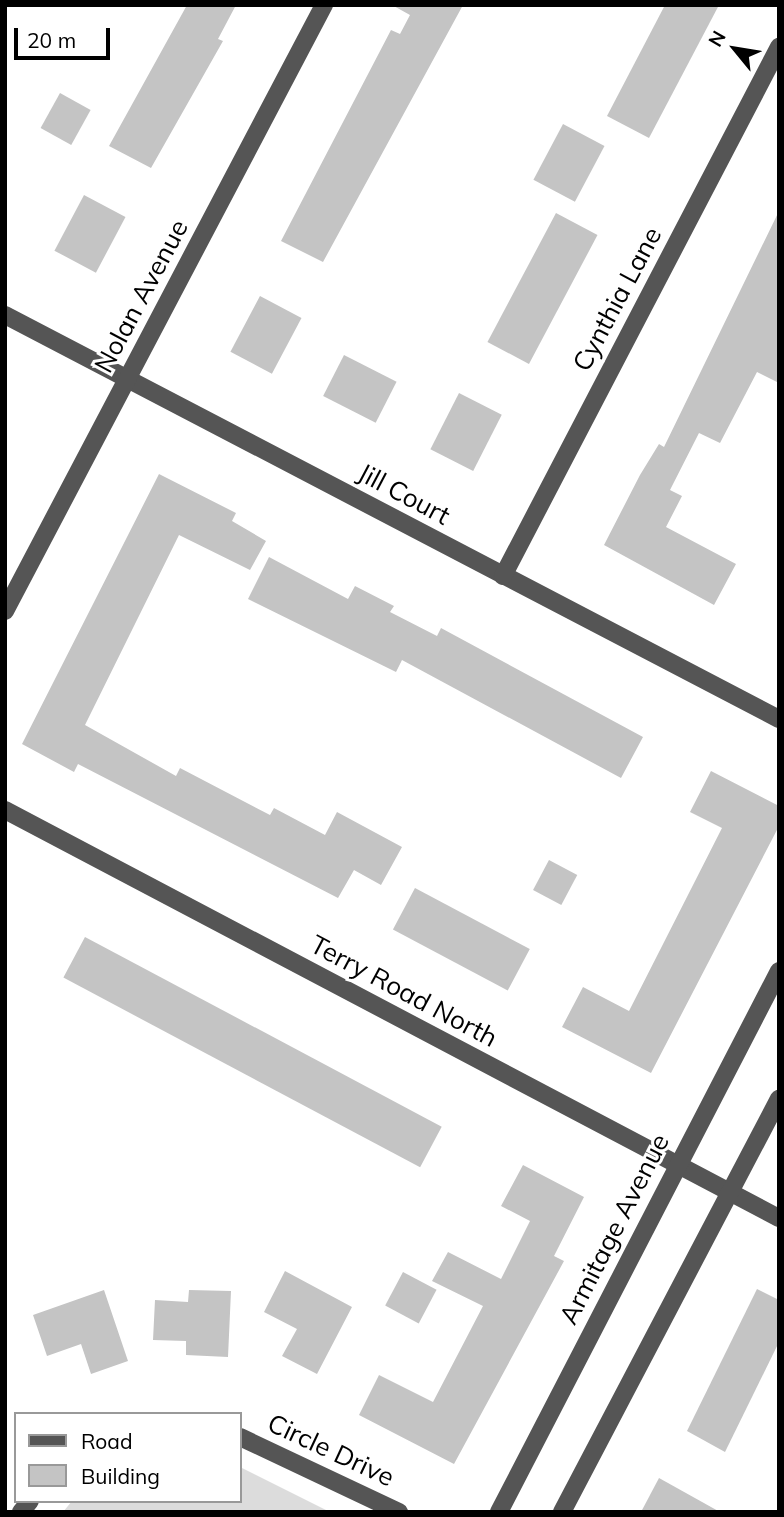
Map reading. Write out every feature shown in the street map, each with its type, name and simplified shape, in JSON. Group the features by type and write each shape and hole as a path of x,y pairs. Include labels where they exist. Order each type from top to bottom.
{"street":[{"name":"Nolan Avenue","path":"5,611 324,5"},
{"name":"Cynthia Lane","path":"503,576 779,47"},
{"name":"Jill Court","path":"5,315 779,719"},
{"name":"Terry Road North","path":"5,810 675,1164 727,1195 779,1218"},
{"name":"Armitage Avenue","path":"499,1512 675,1164 779,971"},
{"path":"562,1512 779,1098"},
{"name":"Circle Drive","path":"242,1438 399,1512"}],"shaded area":[{"path":"242,1468 330,1512 63,1512 70,1503 242,1503"}],"building":[{"path":"187,5 236,5 218,39 223,41 151,168 109,146"},
{"path":"392,5 463,5 323,262 281,241 391,30 400,34 410,15"},
{"path":"665,5 719,5 649,138 607,116"},
{"path":"60,93 91,110 71,145 41,128"},
{"path":"563,124 604,146 575,202 533,180"},
{"path":"84,195 125,217 96,273 54,251"},
{"path":"779,211 779,383 757,372 720,443 699,433 670,490 682,496 666,527 736,564 714,605 604,545 640,475 659,444 664,447"},
{"path":"556,213 597,235 529,364 487,342"},
{"path":"260,296 301,318 272,374 230,352"},
{"path":"344,355 397,382 376,423 323,396"},
{"path":"459,393 502,415 473,471 430,449"},
{"path":"159,474 236,513 232,521 266,541 250,570 179,535 85,725 176,776 180,768 270,815 274,808 325,835 337,812 402,847 381,885 354,870 338,898 78,764 74,772 22,744"},
{"path":"269,557 348,599 355,586 394,606 390,612 437,636 441,628 643,737 621,778 402,660 396,672 248,599"},
{"path":"711,771 779,806 779,826 651,1073 562,1027 583,987 629,1011 722,828 690,812"},
{"path":"549,860 577,875 561,905 533,890"},
{"path":"415,888 530,949 508,991 393,929"},
{"path":"85,937 442,1127 420,1167 63,978"},
{"path":"523,1165 584,1197 554,1256 564,1261 454,1464 359,1415 379,1375 433,1402 483,1306 432,1281 448,1252 501,1279 530,1221 501,1206"},
{"path":"285,1271 352,1307 317,1374 282,1356 297,1329 264,1312"},
{"path":"403,1272 437,1290 419,1323 385,1306"},
{"path":"757,1289 779,1300 779,1342 725,1452 687,1431"},
{"path":"104,1290 128,1361 91,1374 81,1344 47,1356 33,1315"},
{"path":"189,1290 231,1291 228,1357 186,1355 186,1341 153,1340 155,1300 188,1302"},
{"path":"659,1478 720,1512 641,1512"}]}
